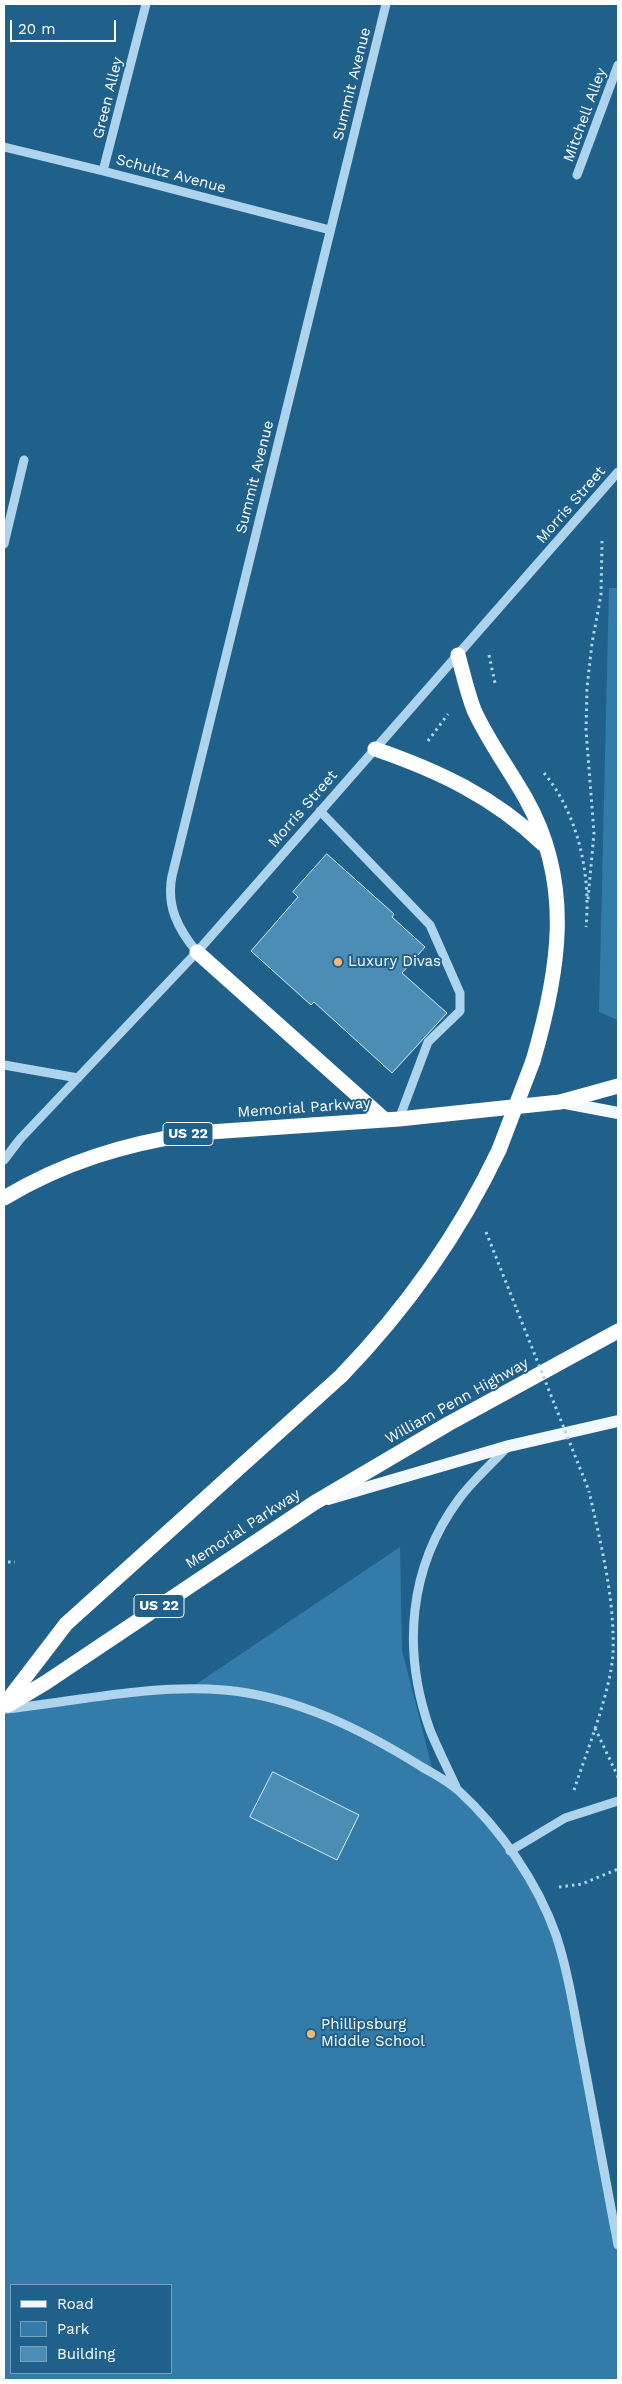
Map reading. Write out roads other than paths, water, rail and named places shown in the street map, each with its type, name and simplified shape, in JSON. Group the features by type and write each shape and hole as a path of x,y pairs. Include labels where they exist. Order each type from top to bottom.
{"highway":[{"path":"4,1707 66,1624 341,1376 368,1349 394,1318 444,1250 480,1190 500,1150 533,1061 551,994 558,933 552,877 546,847 526,799 484,730 474,709 458,655"},
{"path":"375,749 449,778 521,823 546,847"},
{"path":"197,952 391,1119"},
{"name":"US 22","path":"560,1102 618,1086"},
{"name":"Memorial Parkway","path":"4,1198 52,1171 79,1161 158,1140 194,1133 391,1119 560,1102"},
{"name":"William Penn Highway","path":"314,1504 448,1424 618,1331"},
{"name":"Memorial Parkway","path":"4,1707 45,1683 314,1504"}],"main road":[{"name":"Memorial Parkway","path":"560,1102 618,1113"},
{"name":"Memorial Parkway","path":"314,1504 509,1446 618,1421"}],"street":[{"name":"Green Alley","path":"104,171 146,4"},
{"name":"Summit Avenue","path":"197,952 185,938 173,914 169,888 386,4"},
{"name":"Mitchell Alley","path":"577,175 618,65"},
{"name":"Schultz Avenue","path":"4,147 330,230"},
{"path":"4,544 24,460"},
{"name":"Morris Street","path":"4,1160 20,1139 197,952 618,472"},
{"path":"320,811 430,925 460,993 460,1010 428,1042 391,1119"},
{"path":"4,1065 78,1078"},
{"path":"509,1446 460,1498 446,1518 424,1563 413,1612 414,1657 421,1698 431,1730 457,1789 510,1851 536,1891 556,1935 575,2018 618,2245"},
{"path":"4,1707 117,1693 160,1690 226,1690 257,1695 317,1713 358,1730 387,1745 457,1789"},
{"path":"510,1851 565,1818 618,1801"}],"place":[{"name":"Luxury Divas","path":"338,962"},
{"name":"Phillipsburg Middle School","path":"311,2034"}]}
